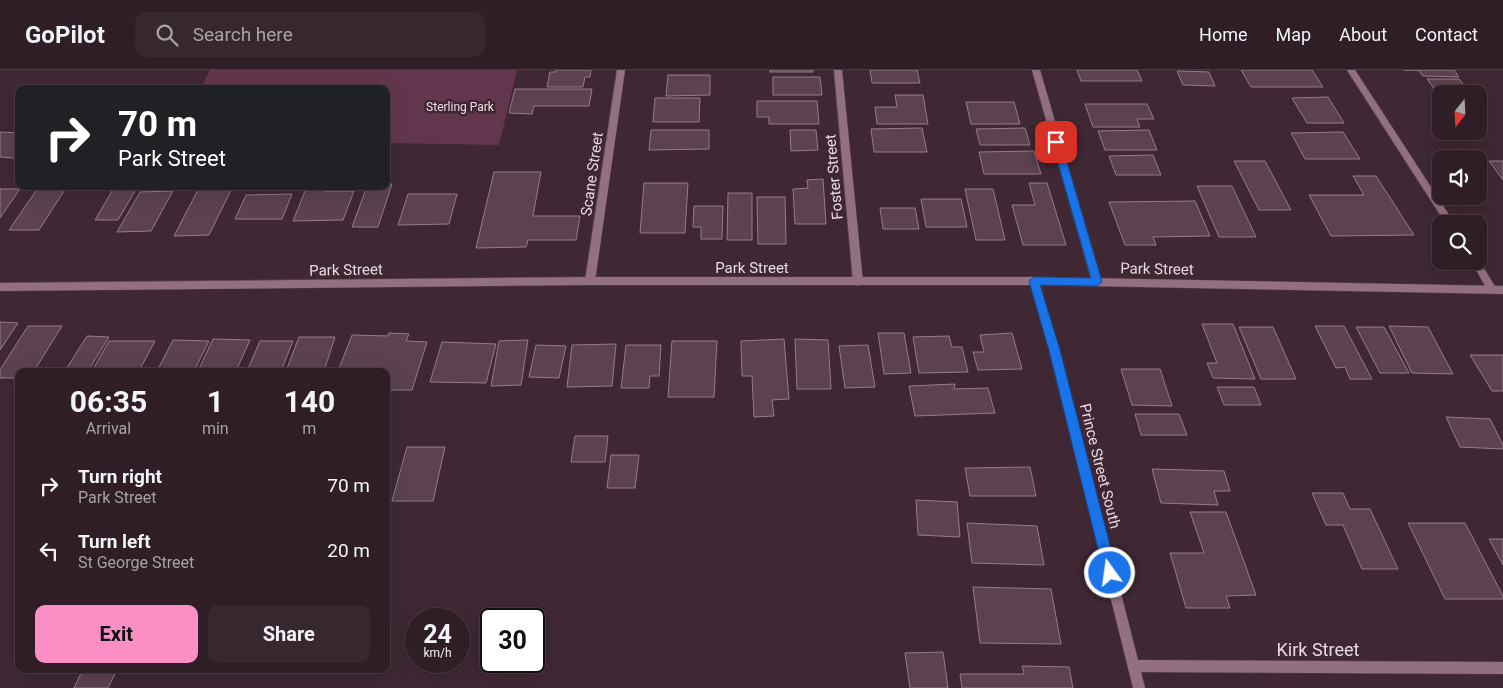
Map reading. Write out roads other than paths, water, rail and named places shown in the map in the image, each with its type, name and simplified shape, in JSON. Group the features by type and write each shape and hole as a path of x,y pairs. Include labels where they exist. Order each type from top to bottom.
{"street":[{"name":"Scane Street","path":"590,281 621,70"},
{"name":"Foster Street","path":"838,70 858,282"},
{"path":"1036,70 1097,282"},
{"path":"1351,70 1445,215"},
{"path":"1480,270 1492,290"},
{"name":"Park Street","path":"0,287 590,281 1034,281 1503,290"},
{"name":"Prince Street South","path":"1034,281 1057,359 1139,688"},
{"name":"Kirk Street","path":"1134,666 1503,668"}],"park label":[{"name":"Sterling Park","path":"460,107"}]}
